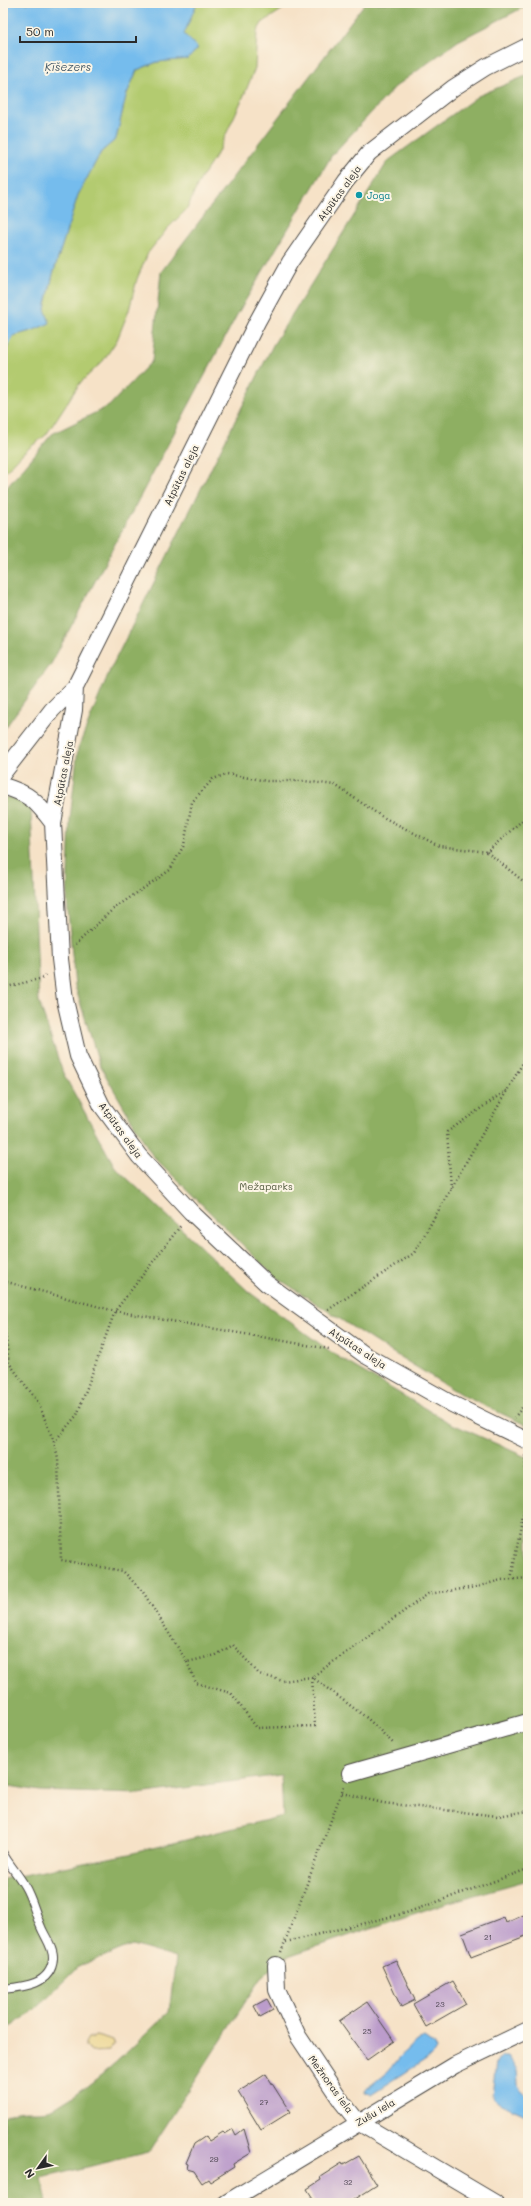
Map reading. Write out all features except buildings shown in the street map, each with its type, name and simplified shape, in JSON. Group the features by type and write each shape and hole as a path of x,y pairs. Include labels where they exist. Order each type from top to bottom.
{"street":[{"name":"Atpūtas aleja","path":"526,1440 452,1404 365,1355 314,1319 266,1282 191,1212 139,1156 102,1106 78,1056 65,1000 60,959 53,823 74,710 75,687 257,322 290,262 335,197 369,153 453,88 486,67 528,46"},
{"path":"3,773 52,710 75,687"},
{"path":"3,786 24,793 39,804 53,823"},
{"path":"350,1773 528,1722"},
{"name":"Mežnoras iela","path":"276,1965 277,1990 298,2036 342,2102 358,2122 495,2203"},
{"name":"Zušu iela","path":"226,2203 358,2122 455,2065 528,2030"}],"lane":[{"path":"3,1854 24,1885 51,1947 53,1958 49,1971 37,1982 23,1987 3,1989"}],"path":[{"path":"525,3 528,23"},
{"path":"3,988 43,978 60,959 112,910 170,870 184,845 192,802 213,779 227,774 267,781 304,781 335,785 381,816 439,846 487,852 528,885"},
{"path":"487,852 528,815"},
{"path":"314,1319 414,1253 528,1054"},
{"path":"451,1188 447,1132 508,1089"},
{"path":"54,1442 77,1415 115,1311 191,1212"},
{"path":"3,1281 115,1311 334,1350"},
{"path":"3,1314 9,1363 38,1402 54,1442 58,1458 61,1560 123,1571 143,1592 187,1662 196,1683 231,1693 257,1728 315,1726 312,1677"},
{"path":"506,1430 528,1402"},
{"path":"511,1579 527,1495 526,1440"},
{"path":"187,1662 216,1655 234,1645 259,1674 283,1681 312,1677 428,1594 476,1587 511,1579 528,1578"},
{"path":"312,1677 367,1718 408,1757"},
{"path":"276,1965 350,1773"},
{"path":"342,1792 383,1803 498,1816 528,1811"},
{"path":"286,1942 406,1912 528,1869"}],"green space":[{"path":"197,3 292,3 262,23 257,32 255,68 245,93 217,154 200,180 187,209 166,230 148,253 137,279 129,310 117,340 103,361 80,383 46,435 24,452 3,474 3,357 13,336 34,330 45,309 53,274 78,195 101,152 116,139 126,96 137,70 157,62 188,59 198,48 183,34"},
{"path":"365,3 528,3 528,5 458,41 395,87 332,155 238,313 51,664 3,731 3,492 52,434 109,406 152,361 161,272"},
{"name":"Mežaparks","path":"528,75 528,1426 462,1395 372,1340 273,1275 152,1155 100,1066 75,986 67,901 70,819 78,748 110,670 273,345 388,161 478,96"},
{"path":"10,797 31,808 39,1002 63,1073 115,1167 249,1292 338,1357 448,1422 528,1458 528,1880 446,1903 285,1957 260,1979 149,2152 42,2178 47,2203 3,2203 3,2118 16,2112 43,2111 56,2107 87,2086 129,2050 169,2012 176,1958 132,1945 78,1967 29,2015 3,2030 3,1879 129,1854 283,1816 281,1775 139,1794 40,1791 3,1785 3,798"}],"sand":[{"path":"96,2036 113,2041 114,2044 109,2051 90,2052 85,2047 85,2043 88,2038"}],"water":[{"name":"Ķīšezers","path":"3,3 197,3 184,34 198,48 188,59 157,62 137,70 126,96 116,139 101,152 78,195 53,274 45,309 50,323 34,330 13,336 3,357"},
{"path":"425,2038 435,2045 436,2051 431,2056 372,2094 365,2093 388,2071 409,2047"},
{"path":"503,2057 509,2057 515,2066 519,2088 528,2096 528,2116 499,2103 492,2097 496,2062"}],"place":[{"name":"Joga","path":"359,195"}]}
